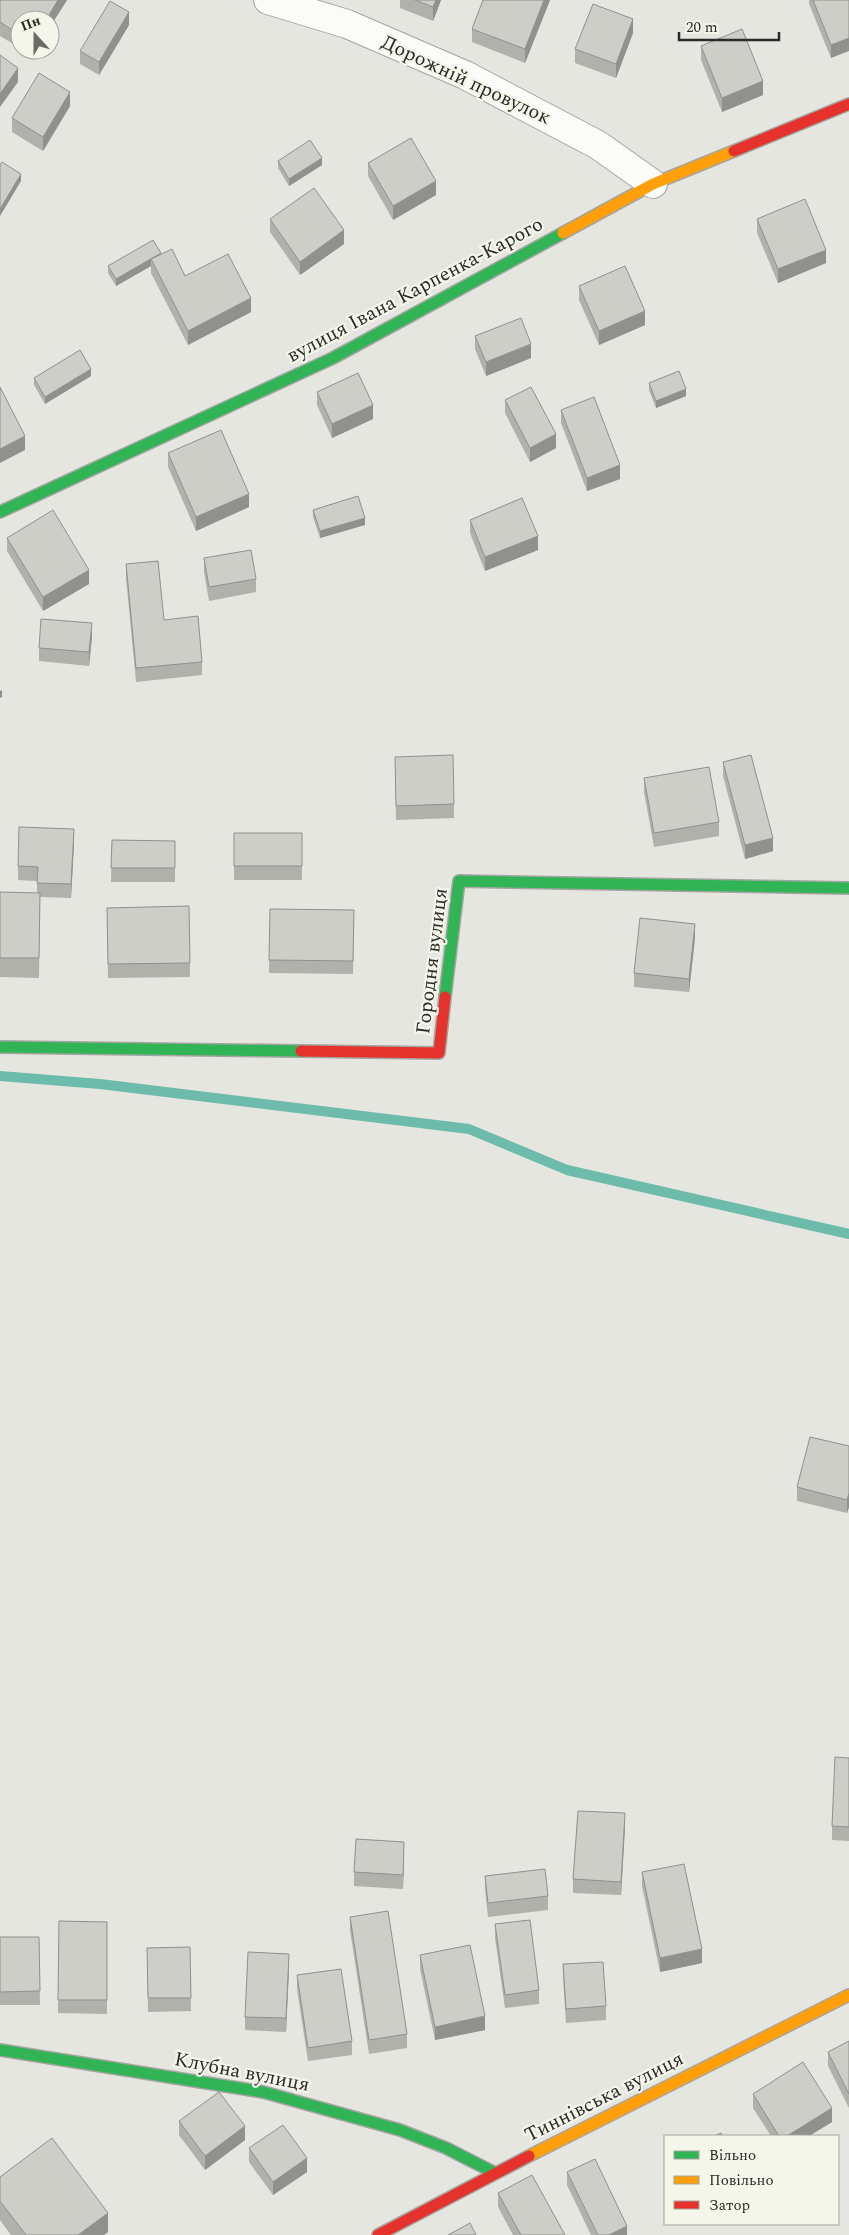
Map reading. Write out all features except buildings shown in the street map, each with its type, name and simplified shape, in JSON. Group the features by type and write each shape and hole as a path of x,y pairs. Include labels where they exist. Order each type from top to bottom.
{"street":[{"name":"Дорожній провулок","path":"268,0 347,24 465,75 598,144 653,184"},
{"name":"вулиця Івана Карпенка-Карого","path":"0,512 333,358 653,184 849,104"},
{"name":"Городня вулиця","path":"0,1047 439,1052 459,881 849,888"},
{"name":"Тиннівська вулиця","path":"378,2235 495,2173 849,1995"},
{"name":"Клубна вулиця","path":"0,2050 263,2092 400,2130 446,2148 495,2173"}],"waterway":[{"path":"0,1076 100,1084 469,1129 567,1170 849,1234"}],"traffic: fast":[{"path":"0,512 333,358 563,233"},
{"path":"445,997 459,881 849,888"},
{"path":"0,1047 301,1051"},
{"path":"0,2050 263,2092 400,2130 446,2148 495,2173"}],"traffic: slow":[{"path":"563,233 653,184 734,151"},
{"path":"529,2156 849,1995"}],"traffic: jam":[{"path":"734,151 849,104"},
{"path":"301,1051 439,1053 445,997"},
{"path":"378,2235 529,2156"}]}
